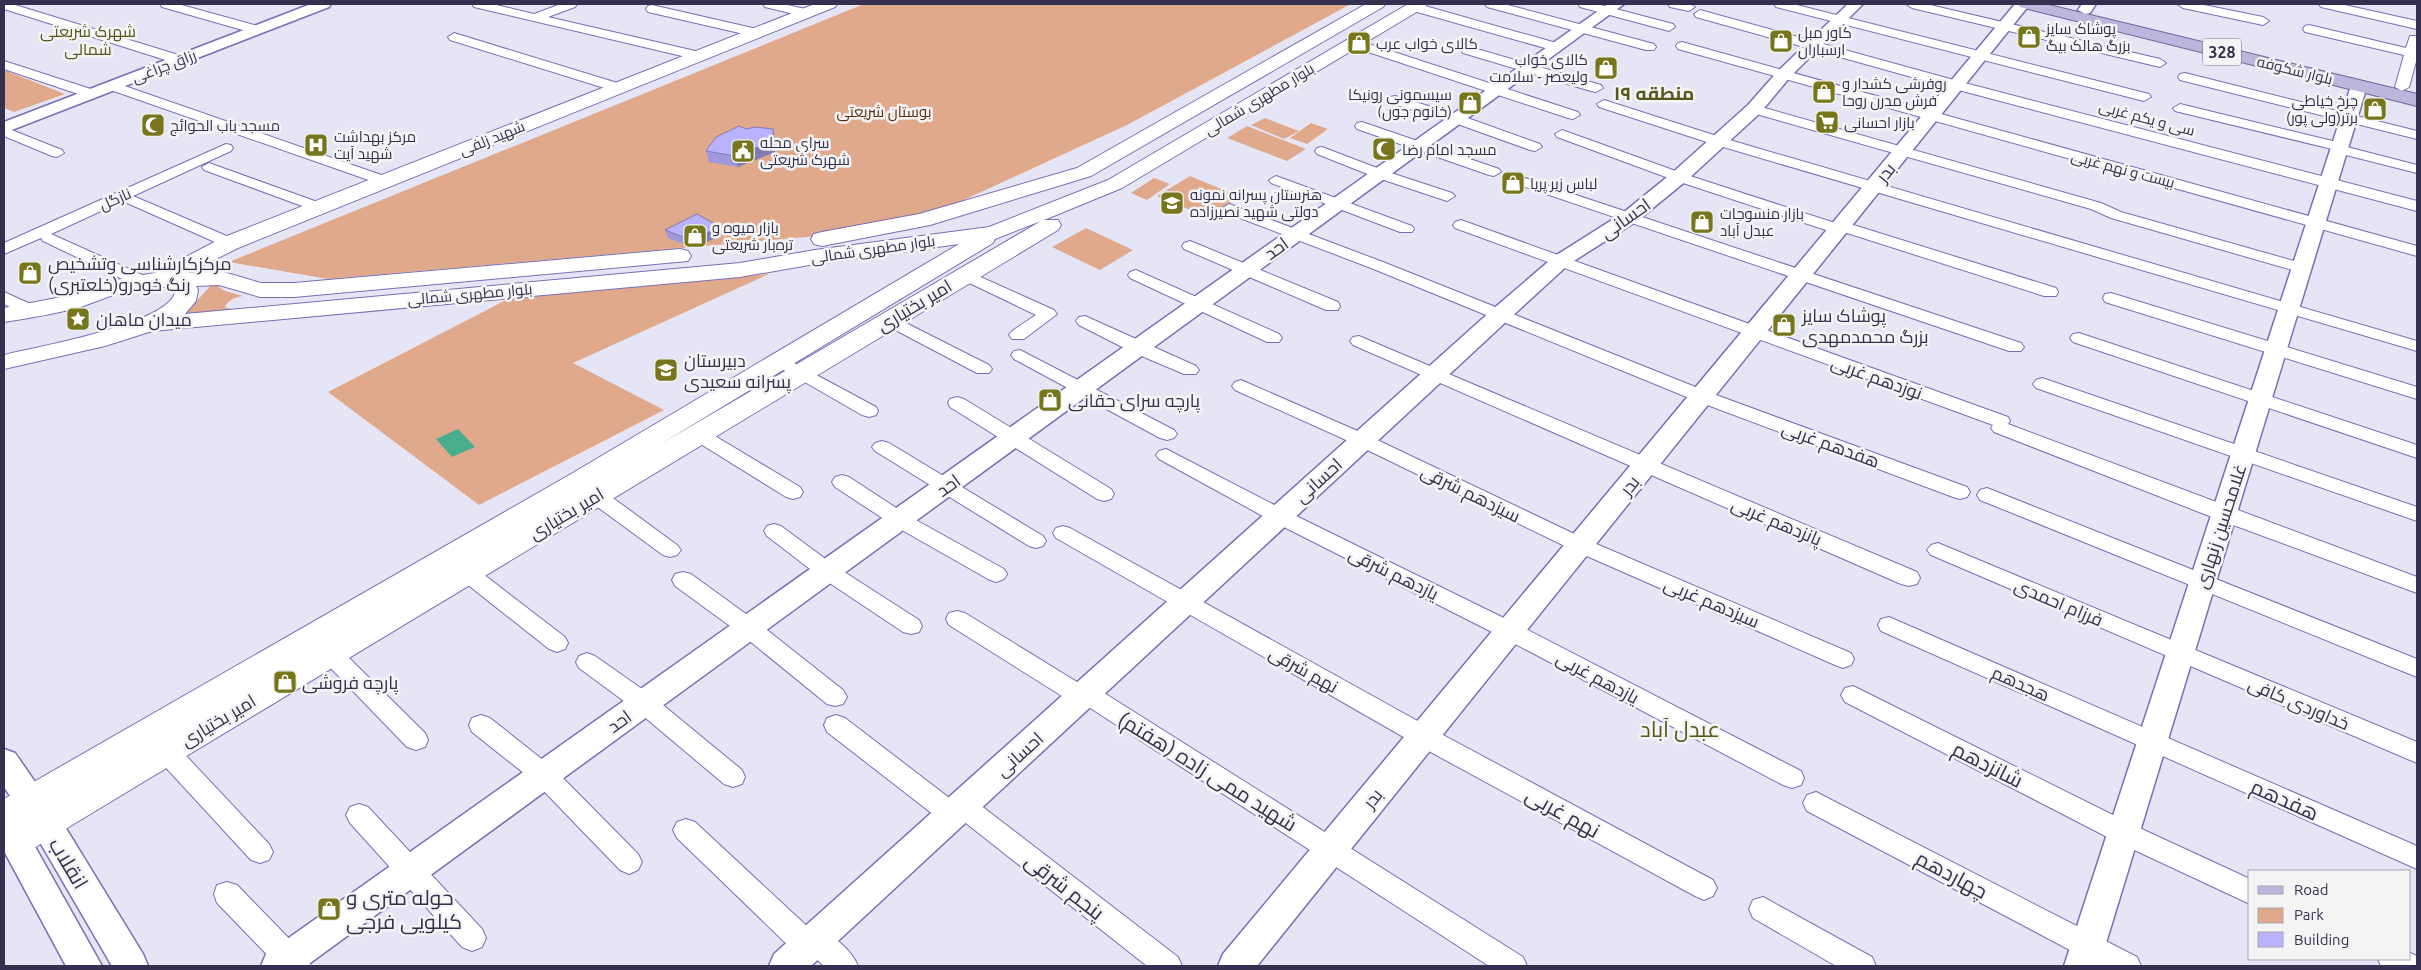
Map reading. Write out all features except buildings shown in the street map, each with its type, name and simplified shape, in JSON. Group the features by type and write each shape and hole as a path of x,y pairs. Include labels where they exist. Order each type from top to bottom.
{"main road":[{"name":"شهید زلفی","path":"157,280 230,243 830,4"},
{"name":"بلوار مطهری شمالی","path":"157,280 220,278 260,290 303,289 736,252 922,220 1084,172 1377,4"},
{"name":"بلوار شکوفه","path":"2024,4 2417,100"},
{"name":"بلوار شکوفه","path":"2054,4 2087,7 2410,89"},
{"name":"بلوار مطهری شمالی","path":"150,324 740,270 815,257 993,233 1116,184 1417,5"},
{"name":"امیر بختیاری","path":"8,826 166,751 330,653 475,559 595,495 698,434 792,366 890,320 1116,184"},
{"name":"امیر بختیاری","path":"38,812 475,559 792,366 993,233"},
{"path":"4,314 31,311 73,302 157,280 183,284 187,290 186,298 179,307 167,316 150,324 4,362"},
{"path":"242,315 237,311 236,304 243,298 260,290"}],"street":[{"path":"166,4 257,30"},
{"name":"رزاق چراغی","path":"4,130 324,4"},
{"path":"478,4 699,56"},
{"path":"534,18 571,4"},
{"path":"769,4 806,13"},
{"path":"1491,4 1650,47"},
{"path":"1584,4 1612,7 1669,27"},
{"path":"1674,4 1689,7"},
{"path":"1780,4 2144,97"},
{"name":"احسانی","path":"786,966 1562,260 1630,217 1679,177 1754,109 1784,74 1856,4"},
{"path":"1912,4 2160,63"},
{"name":"بدر","path":"1235,966 1930,116 2024,4"},
{"path":"2183,4 2263,21"},
{"path":"2325,4 2417,26 2410,89"},
{"path":"4,5 180,60"},
{"path":"1417,5 1556,47"},
{"name":"احد","path":"289,963 544,775 1612,7"},
{"path":"652,9 756,33"},
{"name":"سی و یکم غربی","path":"1700,14 1956,85 2417,206"},
{"path":"2309,29 2414,53"},
{"path":"454,38 619,88"},
{"path":"1354,44 1573,115"},
{"name":"بیست و نهم غربی","path":"1682,46 2417,251"},
{"path":"1466,50 1596,88"},
{"path":"4,65 92,94"},
{"path":"2185,77 2417,135"},
{"path":"113,86 214,123 385,181"},
{"name":"غلامحسین زنهاری","path":"2085,956 2359,86"},
{"path":"1395,100 1457,119 1536,147"},
{"path":"1604,104 1718,141 2290,307 2417,346"},
{"path":"2180,108 2417,169"},
{"path":"1754,109 2096,206 2116,215 2302,268"},
{"path":"1362,126 1494,172"},
{"path":"4,130 57,153"},
{"path":"1562,134 1679,177 2050,292"},
{"name":"نازگل","path":"4,249 226,148"},
{"path":"1322,151 1380,174 1447,196"},
{"path":"209,167 318,207"},
{"path":"1513,178 2015,347"},
{"path":"1276,180 1338,205 1406,229"},
{"path":"132,200 230,243"},
{"path":"1229,209 1377,265 1500,315"},
{"name":"نوزدهم غربی","path":"1461,225 1562,260 2001,425 2224,514 2417,585"},
{"path":"50,238 157,280"},
{"path":"1190,246 1332,306"},
{"path":"965,275 1048,314 1018,335"},
{"path":"1136,275 1272,338"},
{"path":"4,297 31,311"},
{"path":"2111,298 2417,393"},
{"name":"هفدهم غربی","path":"1500,315 1701,396 1960,492"},
{"path":"890,320 984,369"},
{"path":"1085,321 1138,348 1190,370"},
{"path":"2079,338 2417,452"},
{"path":"1359,342 1434,375"},
{"path":"1020,355 1167,434"},
{"path":"792,366 869,411"},
{"name":"پانزدهم غربی","path":"1434,375 1909,578"},
{"path":"2042,384 2417,514"},
{"path":"1241,386 1362,440"},
{"path":"957,403 1104,494"},
{"path":"698,434 793,492"},
{"name":"سیزدهم شرقی","path":"1362,440 1580,545"},
{"path":"882,447 1036,541"},
{"name":"یازدهم شرقی","path":"1166,455 1279,516 1510,631"},
{"path":"842,482 900,520 996,574"},
{"path":"595,495 670,550"},
{"path":"1987,495 2417,668"},
{"path":"774,531 827,571 911,626"},
{"name":"نهم شرقی","path":"1063,534 1423,736"},
{"name":"سیزدهم غربی","path":"1580,545 1843,659"},
{"name":"فرزام احمدی","path":"1938,550 2180,654"},
{"path":"475,559 557,644"},
{"path":"683,580 749,628 835,697"},
{"name":"شهید ممی زاده (هفتم)","path":"957,619 1331,849 1513,966"},
{"name":"هجدهم","path":"1889,625 2153,740"},
{"name":"یازدهم غربی","path":"1510,631 1792,778"},
{"path":"330,653 416,740"},
{"name":"خداوردی کافی","path":"2180,654 2417,753"},
{"path":"587,662 644,704 733,777"},
{"name":"شانزدهم","path":"1853,695 2124,832 2248,891"},
{"path":"481,725 544,775 629,862"},
{"name":"پنجم شرقی","path":"836,726 957,810 1168,966"},
{"name":"نهم غربی","path":"1423,736 1704,888"},
{"name":"هفدهم","path":"2153,740 2417,858"},
{"path":"166,751 260,852"},
{"name":"انقلاب","path":"4,762 38,812 131,966"},
{"name":"چهاردهم","path":"1816,803 2085,956 2127,966"},
{"path":"359,815 472,938"},
{"name":"انقلاب","path":"8,826 84,966"},
{"path":"686,830 811,943 844,966"},
{"path":"227,894 289,963"},
{"path":"1763,909 1862,966"},
{"path":"2394,960 2408,966"}],"green space":[{"name":"بوستان شریعتی","path":"864,4 1351,4 1127,125 953,205 829,235 328,279 229,262"},
{"path":"4,70 65,94 14,112 4,108"},
{"path":"1265,118 1299,131 1284,139 1251,125"},
{"path":"1311,123 1328,129 1307,144 1290,138"},
{"path":"1247,126 1306,149 1287,161 1227,138"},
{"path":"1190,176 1240,197 1207,217 1157,196"},
{"path":"1154,178 1170,184 1147,200 1131,193"},
{"path":"1086,228 1133,250 1100,270 1052,247"},
{"path":"769,274 573,363 664,410 479,505 328,392 508,299"},
{"path":"213,283 225,291 243,296 228,302 225,307 230,309 173,316 194,304"}],"shaded area":[{"path":"458,429 475,447 452,457 436,439"}],"place":[{"name":"پوشاک سایز بزرگ هالک بیگ","path":"2029,37"},
{"name":"كاور مبل ارسباران","path":"1781,41"},
{"name":"کالای خواب عرب","path":"1359,43"},
{"name":"کالای خواب ولیعصر - سلامت","path":"1606,68"},
{"name":"روفرشی کشدار و فرش مدرن روحا","path":"1824,92"},
{"name":"سیسمونی رونیکا (خانوم جون)","path":"1470,103"},
{"name":"چرخ خیاطی برتر(ولی پور)","path":"2375,109"},
{"name":"بازار احسانی","path":"1827,122"},
{"name":"مسجد باب الحوائج","path":"153,125"},
{"name":"مرکز بهداشت شهید آیت","path":"316,145"},
{"name":"مسجد امام رضا","path":"1384,149"},
{"name":"سرای محله شهرک شریعتی","path":"743,151"},
{"name":"لباس زیر پریا","path":"1513,183"},
{"name":"هنرستان پسرانه نمونه دولتی شهید نصیرزاده","path":"1172,203"},
{"name":"بازار منسوجات عبدل آباد","path":"1702,222"},
{"name":"بازار میوه و تره‌بار شریعتی","path":"695,236"},
{"name":"مرکزکارشناسی وتشخیص رنگ خودرو(خلعتبری)","path":"30,273"},
{"name":"میدان ماهان","path":"78,319"},
{"name":"پوشاک سایز بزرگ محمدمهدی","path":"1784,325"},
{"name":"دبیرستان پسرانه سعیدی","path":"666,370"},
{"name":"پارچه سرای حقانی","path":"1050,400"},
{"name":"پارچه فروشی","path":"285,682"},
{"name":"حوله متری و کیلویی فرجی","path":"329,909"}],"district":[{"name":"شهرک شریعتی شمالی","path":"88,40"},
{"name":"منطقه ۱۹","path":"1654,93"},
{"name":"عبدل آباد","path":"1680,728"}]}
